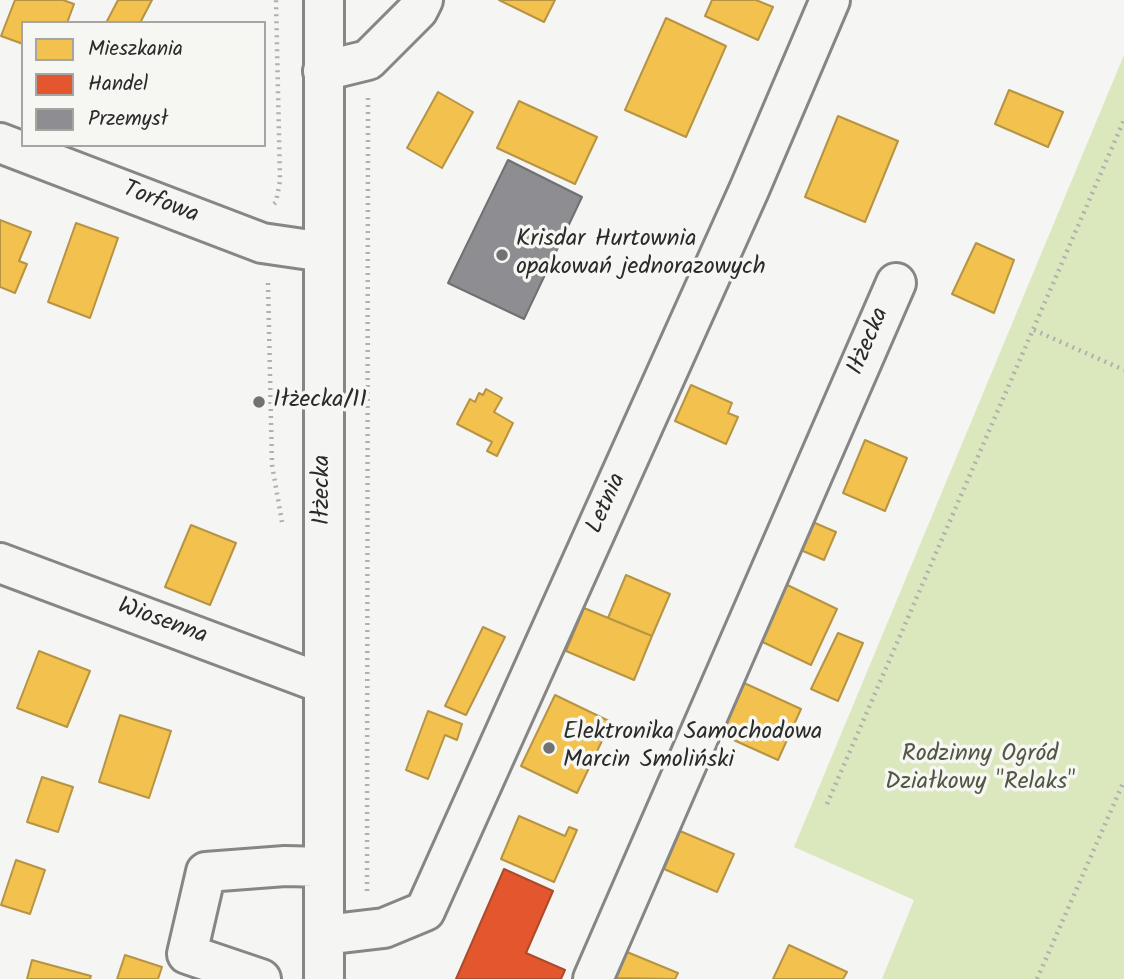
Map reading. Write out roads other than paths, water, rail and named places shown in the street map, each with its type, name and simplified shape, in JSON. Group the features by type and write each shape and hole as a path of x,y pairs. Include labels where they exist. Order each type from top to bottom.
{"street":[{"name":"Iłżecka","path":"317,978 324,935 324,0"},
{"path":"324,71 368,60 418,10 423,0"},
{"name":"Letnia","path":"324,935 384,928 425,911 749,190 830,0"},
{"name":"Torfowa","path":"0,143 262,243 324,252"},
{"name":"Iłżecka","path":"593,979 896,283"},
{"name":"Wiosenna","path":"0,563 324,684"},
{"path":"261,979 187,954 206,872 285,866 324,867"}],"place":[{"name":"Krisdar Hurtownia opakowań jednorazowych","path":"502,255"},
{"name":"Iłżecka/11","path":"259,402"},
{"name":"Elektronika Samochodowa Marcin Smoliński","path":"549,748"}],"park label":[{"name":"Rodzinny Ogród Działkowy \"Relaks\"","path":"980,770"}]}
